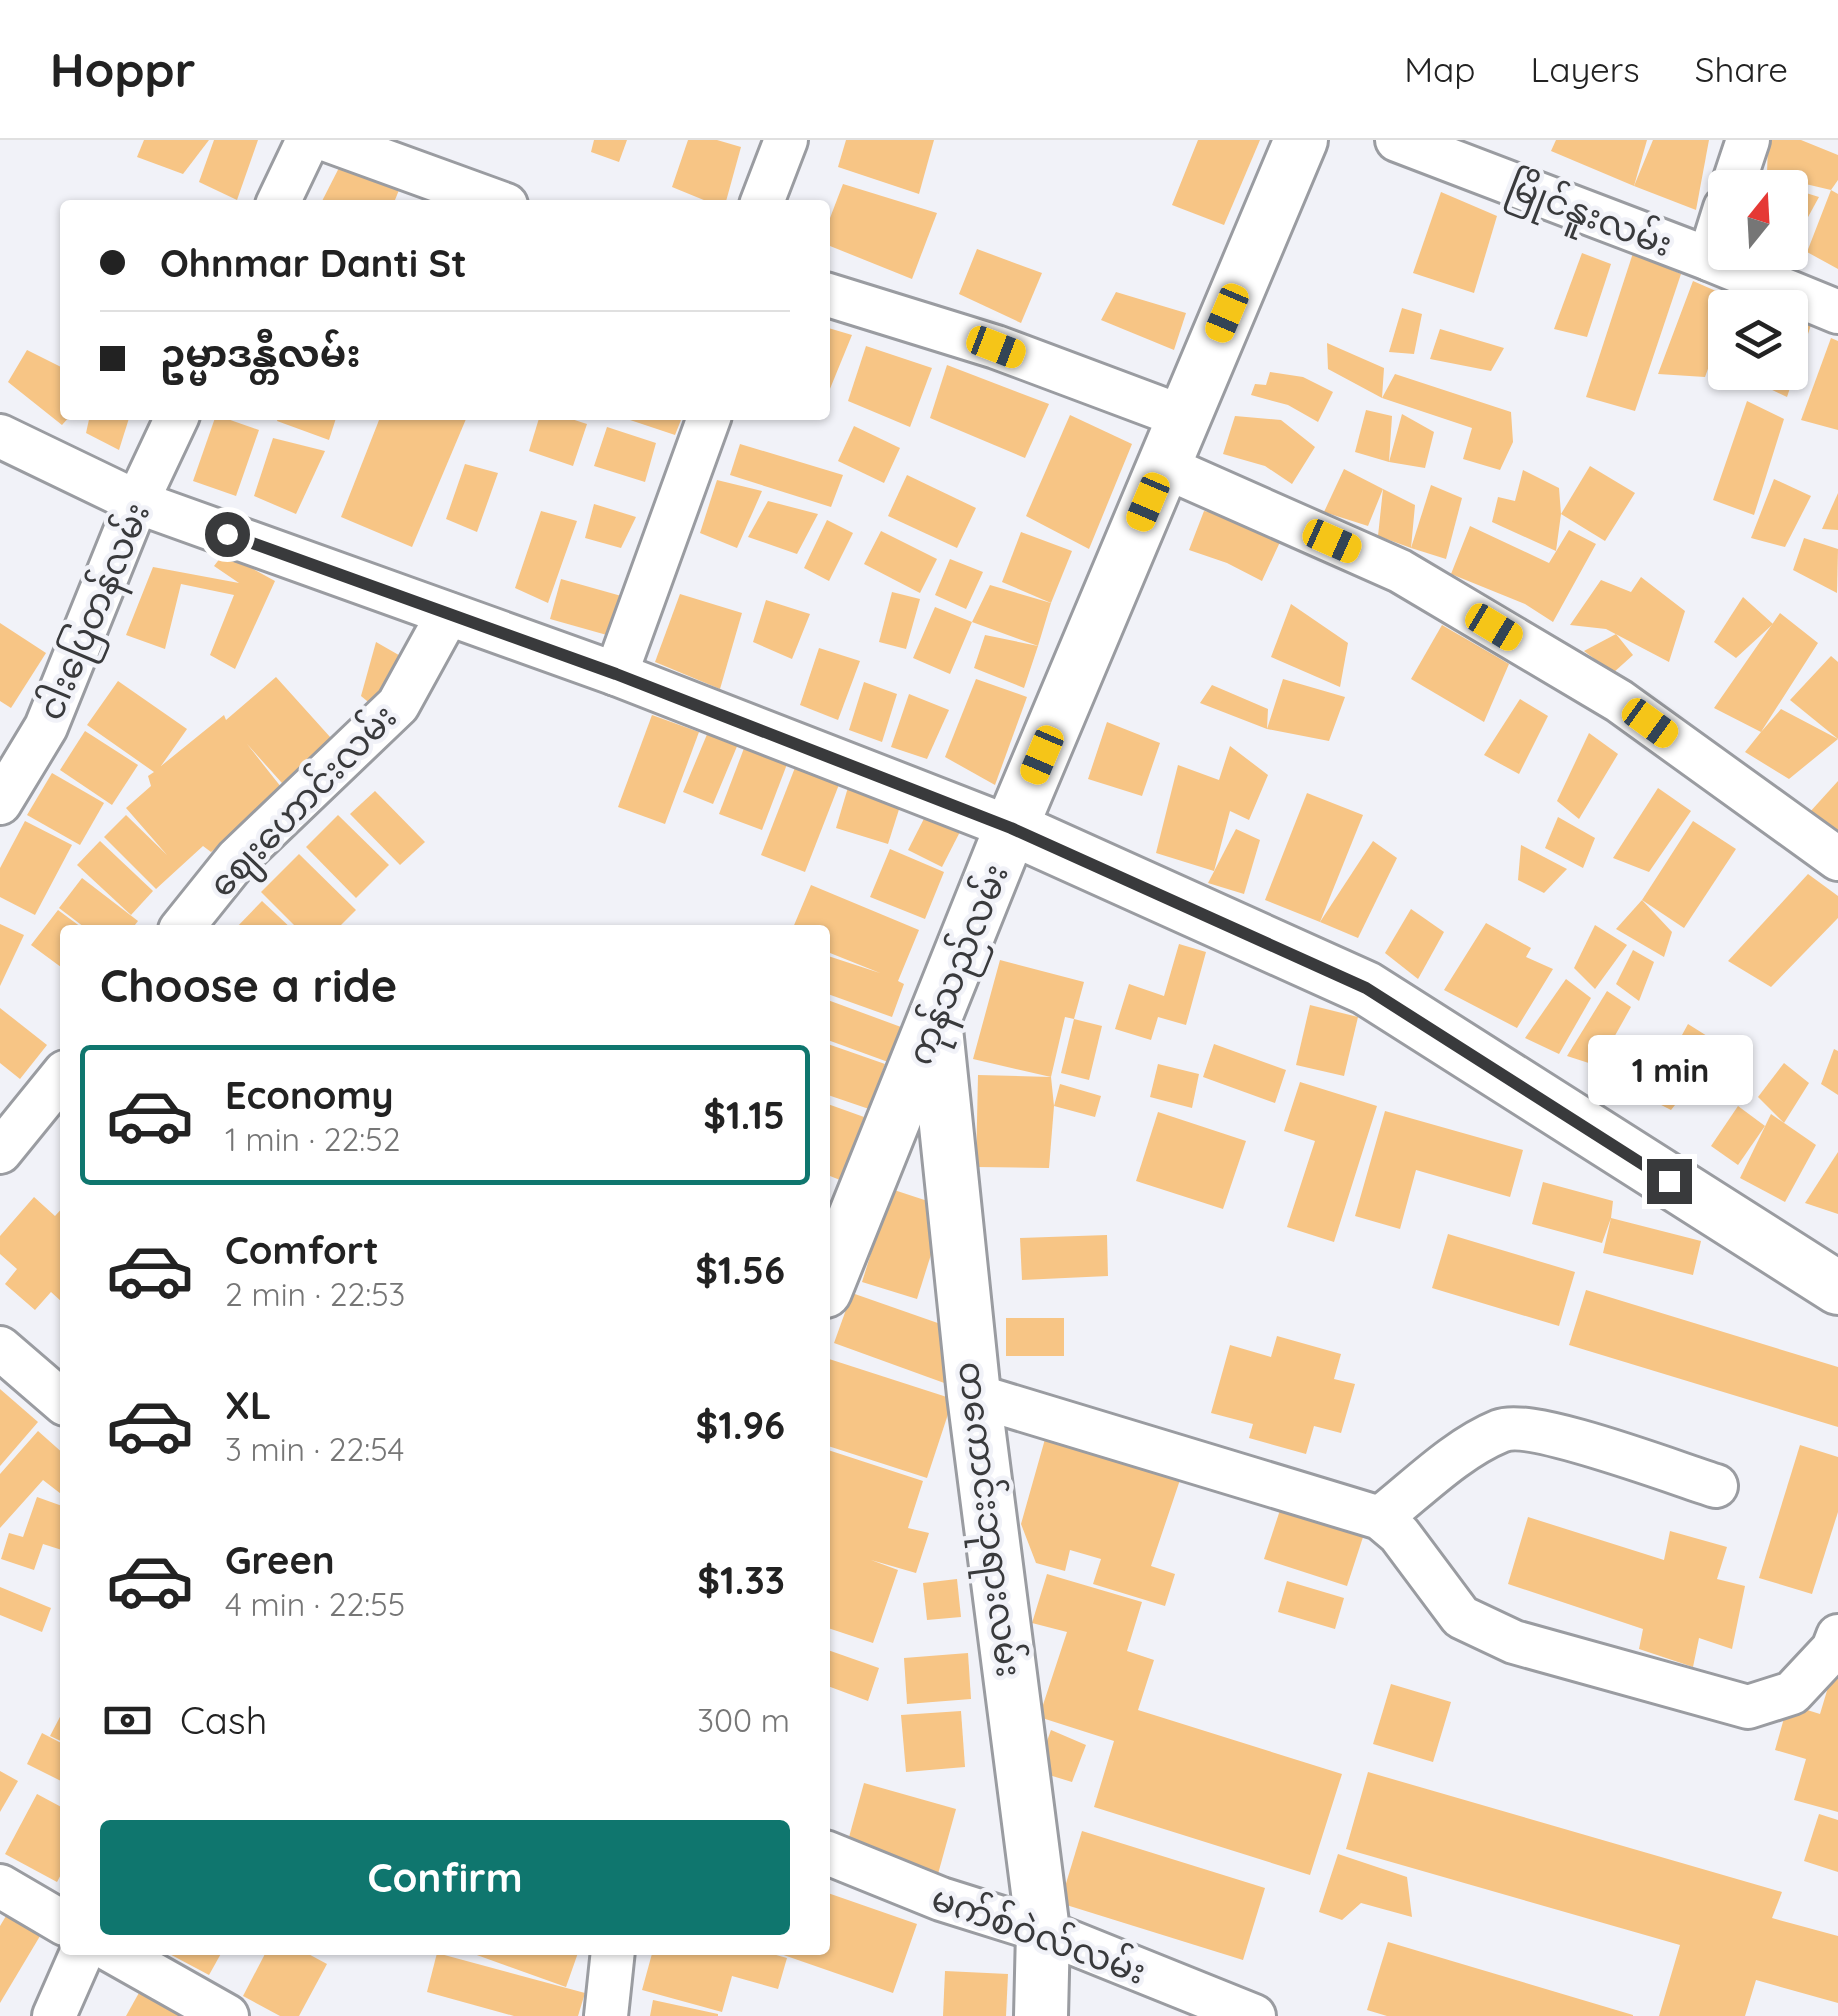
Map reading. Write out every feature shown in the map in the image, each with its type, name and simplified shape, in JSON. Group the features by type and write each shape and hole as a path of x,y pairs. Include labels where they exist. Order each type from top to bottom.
{"main road":[{"name":"ကုန်သည်လမ်း","path":"830,1279 1011,828 1301,140"},
{"path":"1011,828 1366,988 1838,1288"},
{"name":"တကောင်းဘုရားလမ်း","path":"935,1022 974,1395 1043,1931 1042,2016"}],"street":[{"path":"279,200 308,140"},
{"path":"328,140 492,200"},
{"path":"763,200 786,140"},
{"name":"မြိုင်နူးလမ်း","path":"1397,140 1708,259"},
{"path":"1738,170 1748,140"},
{"name":"မြိုင်နူးလမ်း","path":"1736,270 1838,312"},
{"path":"830,296 996,347 1183,417"},
{"name":"ငါးပြေတန်လမ်း","path":"0,803 46,727 137,502 176,420"},
{"path":"616,674 708,420"},
{"path":"0,436 137,502 616,674 1011,828"},
{"path":"1163,466 1400,571 1619,700 1838,859"},
{"name":"ဈေးဟောင်းလမ်း","path":"184,925 237,859 398,705 448,614"},
{"path":"0,1152 60,1078"},
{"path":"0,1348 60,1400"},
{"path":"974,1395 1380,1518 1398,1534 1461,1617 1514,1642 1748,1707 1792,1693 1833,1649 1838,1636"},
{"path":"1380,1518 1464,1452 1503,1429 1541,1431 1716,1486"},
{"name":"မက်စ်ဝဲလ်လမ်း","path":"830,1854 942,1899 1043,1931 1254,2016"},
{"path":"0,1886 60,1921"},
{"path":"54,2016 81,1955"},
{"path":"119,1955 227,2016"},
{"path":"606,2016 612,1955"}],"building":[{"path":"144,140 209,140 183,174 137,157"},
{"path":"214,140 258,140 237,200 199,182"},
{"path":"594,140 627,140 619,162 591,152"},
{"path":"688,140 717,140 741,147 726,200 704,200 672,187"},
{"path":"846,140 934,140 919,194 838,167"},
{"path":"1198,140 1260,140 1224,225 1172,205"},
{"path":"1556,140 1647,140 1634,186 1551,151"},
{"path":"1653,140 1709,140 1696,210 1634,186"},
{"path":"1768,140 1801,140 1838,155 1838,180 1831,190 1808,185 1808,170 1767,170"},
{"path":"343,160 403,180 395,200 323,200"},
{"path":"843,184 937,213 912,279 830,246 830,218"},
{"path":"1831,190 1838,194 1838,269 1808,249"},
{"path":"1441,192 1497,216 1474,293 1413,273"},
{"path":"1808,194 1819,197 1808,217"},
{"path":"977,249 1042,273 1021,323 959,294"},
{"path":"1582,253 1611,264 1587,337 1554,329"},
{"path":"1633,253 1681,274 1635,411 1586,397"},
{"path":"1693,281 1714,290 1708,290 1705,377 1658,374"},
{"path":"1116,292 1186,313 1174,350 1101,320"},
{"path":"1402,308 1422,314 1414,354 1389,352"},
{"path":"830,328 852,335 830,389"},
{"path":"1440,329 1504,348 1491,371 1430,359"},
{"path":"1831,338 1838,341 1838,430 1801,420"},
{"path":"1327,343 1384,368 1382,398 1328,369"},
{"path":"866,346 932,368 910,427 848,401"},
{"path":"27,350 60,366 60,420 66,420 62,425 8,382"},
{"path":"947,365 1049,404 1025,458 930,418"},
{"path":"1270,372 1303,377 1333,392 1318,422 1288,405 1251,395 1255,384 1266,385"},
{"path":"1395,374 1511,412 1513,442 1500,470 1463,459 1472,428 1382,398"},
{"path":"1747,401 1784,419 1754,515 1713,500"},
{"path":"1366,410 1392,416 1389,462 1355,452"},
{"path":"1402,414 1434,432 1425,468 1389,462"},
{"path":"1070,415 1132,444 1089,549 1026,516"},
{"path":"1235,416 1281,420 1315,447 1292,484 1265,466 1223,454"},
{"path":"89,420 128,420 119,450 86,433"},
{"path":"214,420 230,420 259,430 236,496 193,481"},
{"path":"277,420 335,420 329,440"},
{"path":"379,420 466,420 412,547 341,517"},
{"path":"538,420 587,424 573,466 529,451"},
{"path":"630,420 681,420 675,435"},
{"path":"854,426 900,448 884,483 838,461"},
{"path":"607,427 656,443 645,482 594,466"},
{"path":"273,438 325,451 296,514 254,496"},
{"path":"740,444 843,475 831,507 730,475"},
{"path":"465,464 498,473 477,532 446,519"},
{"path":"1590,466 1635,493 1605,541 1561,514"},
{"path":"1344,469 1383,489 1368,526 1324,512"},
{"path":"1523,470 1559,488 1561,514 1556,551 1492,522 1498,497 1515,501"},
{"path":"907,475 976,508 957,548 888,516"},
{"path":"1774,479 1811,496 1785,547 1751,538"},
{"path":"717,480 762,491 737,548 700,533"},
{"path":"1431,485 1462,498 1446,559 1411,548"},
{"path":"1383,489 1415,505 1411,548 1378,536"},
{"path":"1838,493 1838,530 1822,529"},
{"path":"768,501 818,514 797,554 748,537"},
{"path":"594,504 636,517 621,548 585,538"},
{"path":"541,511 577,521 548,603 515,588"},
{"path":"1204,511 1247,519 1280,542 1262,581 1189,550"},
{"path":"827,520 853,533 829,581 804,568"},
{"path":"1470,526 1549,563 1569,530 1596,544 1553,622 1525,604 1451,574"},
{"path":"881,531 937,559 920,593 864,564"},
{"path":"1021,532 1072,551 1051,603 1002,582"},
{"path":"1804,538 1838,549 1837,593 1793,570"},
{"path":"224,553 275,581 235,669 210,655 234,595 181,584 165,649 126,635 153,567 239,583 214,566"},
{"path":"950,559 983,572 966,609 935,595"},
{"path":"1641,577 1685,611 1669,662 1606,629 1570,625 1601,580 1631,592"},
{"path":"561,579 632,599 621,639 550,619"},
{"path":"990,585 1051,603 1038,646 972,622"},
{"path":"892,592 920,599 906,649 879,642"},
{"path":"680,594 742,613 720,689 655,662"},
{"path":"1743,597 1773,624 1736,658 1714,642"},
{"path":"766,600 810,614 792,659 753,642"},
{"path":"1291,604 1348,643 1340,687 1271,657"},
{"path":"935,607 972,622 950,674 913,658"},
{"path":"1780,613 1818,643 1761,732 1714,708"},
{"path":"0,623 46,653 11,708 0,701"},
{"path":"1442,625 1509,664 1484,722 1411,679"},
{"path":"1616,634 1633,655 1613,673 1584,651"},
{"path":"985,635 1038,646 1024,688 974,668"},
{"path":"376,642 404,658 378,710 361,696"},
{"path":"819,648 860,661 838,720 800,705"},
{"path":"1831,656 1838,662 1838,739 1790,700"},
{"path":"276,677 340,748 290,792 247,744 285,792 211,852 203,846 156,889 104,837 126,815 167,855 126,808 151,786 148,776 154,772 87,725 118,681 187,729 161,766 224,715 226,720"},
{"path":"976,679 1027,697 995,785 945,757"},
{"path":"1283,679 1345,697 1329,741 1267,729"},
{"path":"864,682 897,694 882,742 849,730"},
{"path":"1212,685 1268,709 1267,729 1200,703"},
{"path":"909,694 949,710 927,759 891,747"},
{"path":"1520,699 1548,716 1519,774 1484,755"},
{"path":"1781,709 1838,739 1789,779 1745,752"},
{"path":"652,715 699,732 665,824 618,807"},
{"path":"1107,722 1160,743 1142,796 1088,779"},
{"path":"85,731 138,765 112,805 60,770"},
{"path":"708,732 738,744 713,804 683,792"},
{"path":"1589,733 1618,754 1579,819 1557,801"},
{"path":"746,743 789,759 762,830 719,814"},
{"path":"1230,746 1268,775 1249,820 1230,811 1214,871 1156,853 1178,765 1219,780"},
{"path":"796,765 840,782 805,872 761,855"},
{"path":"52,773 104,803 80,845 27,815"},
{"path":"1838,781 1838,832 1809,813"},
{"path":"849,784 902,800 888,844 836,828"},
{"path":"1658,788 1691,811 1649,872 1613,858"},
{"path":"375,791 425,842 400,865 350,814"},
{"path":"1307,793 1363,815 1320,922 1265,900"},
{"path":"931,805 965,822 942,867 908,850"},
{"path":"338,815 389,865 356,898 306,847"},
{"path":"1558,817 1595,838 1583,868 1545,848"},
{"path":"25,821 72,845 35,915 0,897 0,868"},
{"path":"1693,821 1736,849 1684,928 1642,900"},
{"path":"1236,829 1260,840 1244,894 1208,883"},
{"path":"100,841 153,891 131,915 77,865"},
{"path":"1373,841 1397,858 1358,938 1320,922"},
{"path":"1521,845 1567,869 1544,893 1518,880"},
{"path":"890,849 944,872 925,919 870,897"},
{"path":"299,854 356,910 341,925 294,925 261,892"},
{"path":"1808,874 1838,896 1838,918 1771,987 1728,961"},
{"path":"82,878 138,921 135,925 81,925 59,908"},
{"path":"811,885 919,930 898,981 904,984 892,1017 830,995 830,957 880,973 830,953 830,925 794,925"},
{"path":"1642,900 1672,932 1664,957 1616,929"},
{"path":"262,901 288,925 239,925"},
{"path":"1411,909 1444,932 1418,979 1385,953"},
{"path":"58,910 78,925 60,925 60,966 31,945"},
{"path":"1486,923 1531,948 1526,957 1553,969 1517,1028 1444,990"},
{"path":"0,924 24,935 0,986"},
{"path":"1595,925 1627,945 1595,989 1574,968"},
{"path":"1179,944 1206,952 1186,1025 1158,1017 1151,1040 1115,1029 1129,984 1164,996"},
{"path":"1633,950 1654,962 1639,1001 1616,984"},
{"path":"1000,960 1084,982 1074,1019 1065,1017 1051,1077 973,1059"},
{"path":"1566,979 1591,998 1559,1054 1525,1038"},
{"path":"1607,991 1631,1007 1598,1066 1567,1056"},
{"path":"830,1001 901,1027 888,1062 830,1041"},
{"path":"1310,1005 1358,1017 1344,1076 1296,1065"},
{"path":"0,1008 47,1045 20,1079 0,1063"},
{"path":"1074,1019 1102,1026 1089,1080 1061,1073"},
{"path":"1688,1024 1723,1046 1713,1066 1688,1053 1707,1065 1671,1110 1610,1079 1661,1037 1676,1046"},
{"path":"1214,1044 1286,1070 1275,1103 1203,1077"},
{"path":"830,1045 885,1064 869,1109 830,1096"},
{"path":"1834,1049 1838,1051 1838,1095 1821,1084"},
{"path":"1784,1063 1809,1083 1784,1123 1758,1097"},
{"path":"1158,1064 1199,1074 1192,1108 1150,1097"},
{"path":"978,1075 1051,1077 1054,1106 1049,1168 976,1167"},
{"path":"1300,1082 1377,1106 1334,1242 1287,1227 1315,1141 1284,1131"},
{"path":"1060,1084 1101,1096 1095,1117 1054,1106"},
{"path":"830,1105 864,1117 840,1180 830,1176"},
{"path":"1738,1106 1765,1126 1738,1165 1711,1146"},
{"path":"1385,1111 1523,1150 1510,1197 1416,1170 1400,1229 1355,1216"},
{"path":"1158,1112 1246,1141 1223,1209 1136,1181"},
{"path":"1771,1114 1816,1145 1785,1202 1740,1178"},
{"path":"1838,1152 1838,1214 1805,1203"},
{"path":"1543,1182 1613,1201 1602,1243 1532,1224"},
{"path":"891,1189 946,1207 917,1299 862,1282"},
{"path":"34,1197 55,1216 60,1210 60,1300 51,1292 35,1310 5,1284 17,1269 0,1254 0,1236"},
{"path":"1611,1218 1701,1241 1693,1275 1603,1253"},
{"path":"1448,1234 1575,1272 1559,1326 1432,1288"},
{"path":"1107,1235 1108,1276 1022,1280 1020,1238"},
{"path":"1586,1290 1838,1367 1838,1427 1569,1345"},
{"path":"852,1293 952,1328 947,1384 834,1343"},
{"path":"1006,1318 1064,1318 1064,1356 1006,1356"},
{"path":"1277,1336 1341,1354 1334,1379 1355,1384 1341,1433 1314,1426 1306,1454 1249,1438 1253,1424 1211,1413 1230,1345 1271,1357"},
{"path":"830,1359 953,1399 927,1478 830,1447"},
{"path":"0,1389 38,1422 0,1466"},
{"path":"38,1431 60,1451 60,1493 43,1480 0,1528 0,1474"},
{"path":"1047,1432 1183,1471 1151,1566 1175,1574 1165,1606 1093,1584 1101,1559 1070,1550 1065,1571 1036,1563 1021,1524"},
{"path":"1800,1445 1838,1457 1838,1512 1812,1594 1759,1578"},
{"path":"830,1451 923,1481 908,1528 929,1533 916,1573 871,1560 898,1570 873,1643 830,1629"},
{"path":"37,1497 60,1505 60,1549 43,1544 34,1570 1,1559 9,1533 23,1537"},
{"path":"1281,1507 1364,1534 1347,1586 1264,1559"},
{"path":"1528,1517 1664,1560 1670,1531 1727,1547 1717,1579 1745,1586 1732,1649 1699,1638 1693,1667 1639,1649 1643,1629 1508,1584"},
{"path":"1047,1574 1142,1602 1127,1651 1154,1660 1138,1710 1342,1774 1310,1875 1094,1807 1114,1741 1039,1717 1067,1632 1032,1623"},
{"path":"957,1579 961,1617 927,1620 923,1583"},
{"path":"1287,1581 1344,1598 1335,1629 1278,1612"},
{"path":"0,1587 51,1608 42,1632 0,1615"},
{"path":"830,1651 879,1668 868,1701 830,1687"},
{"path":"968,1653 971,1699 907,1704 904,1658"},
{"path":"1832,1674 1838,1676 1838,1812 1794,1800 1806,1759 1775,1750 1788,1704 1820,1714"},
{"path":"1391,1684 1451,1702 1433,1762 1373,1744"},
{"path":"961,1711 965,1767 906,1772 901,1715"},
{"path":"60,1717 60,1741 50,1736"},
{"path":"1051,1730 1086,1745 1072,1782 1036,1771"},
{"path":"42,1733 60,1742 60,1780 27,1764"},
{"path":"0,1771 18,1781 0,1812"},
{"path":"1368,1772 1782,1892 1772,1918 1838,1936 1838,2003 1756,1980 1745,2016 1659,2016 1680,1945 1346,1849"},
{"path":"864,1783 956,1809 938,1874 846,1848"},
{"path":"37,1794 60,1806 57,1882 5,1854"},
{"path":"1819,1814 1838,1820 1838,1872 1804,1861"},
{"path":"1082,1831 1265,1888 1243,1960 1060,1903"},
{"path":"1338,1854 1407,1877 1412,1917 1361,1903 1342,1920 1319,1912"},
{"path":"830,1894 917,1924 893,1993 784,1955 830,1955"},
{"path":"15,1901 49,1921 0,2003 0,1926"},
{"path":"1388,1942 1633,2016 1387,2016 1367,2010"},
{"path":"171,1955 220,1955 209,1975"},
{"path":"264,1955 310,1955 327,1964 299,2016 280,2016 243,1996"},
{"path":"436,1955 444,1955 585,1993 578,2016 514,2016 427,1992"},
{"path":"477,1955 577,1955 566,1987"},
{"path":"652,1955 787,1958 778,1989 732,1976 722,2012 642,1990"},
{"path":"945,1971 1008,1974 1006,2016 943,2016"},
{"path":"140,1991 186,2016 126,2016"},
{"path":"653,2000 718,2014 718,2016 650,2016"}],"route":[{"path":"227,534 616,674 1011,828 1366,988 1669,1181"}]}
